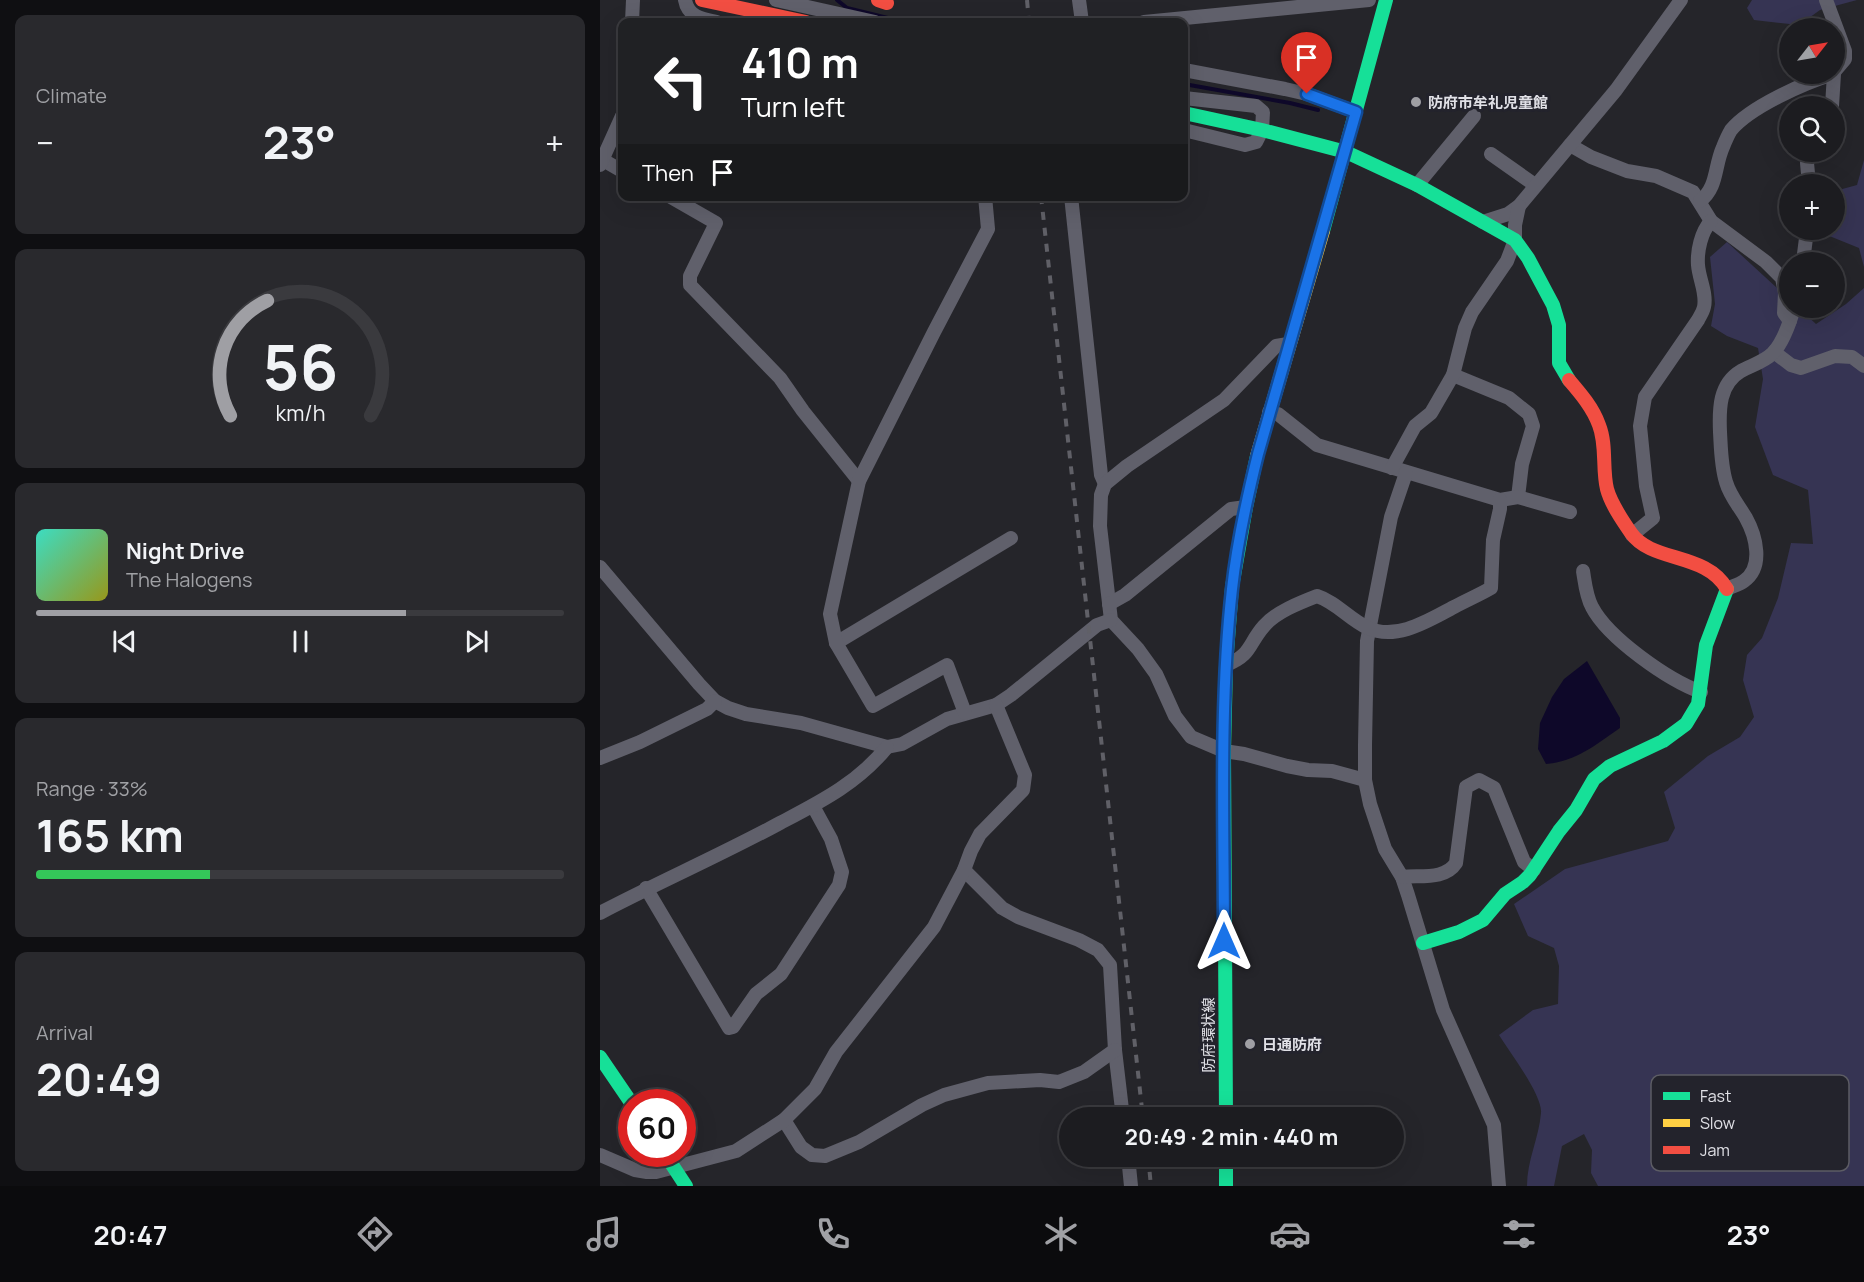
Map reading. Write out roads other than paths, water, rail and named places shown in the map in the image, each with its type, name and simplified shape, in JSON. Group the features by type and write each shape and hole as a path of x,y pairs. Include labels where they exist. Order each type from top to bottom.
{"street":[{"path":"632,18 633,0"},
{"path":"685,0 687,8 698,18"},
{"path":"702,0 787,18"},
{"path":"776,0 858,18"},
{"path":"1079,0 1081,18"},
{"path":"1180,18 1323,2 1369,0"},
{"path":"1483,222 1508,214 1519,206 1616,90 1681,0"},
{"path":"1826,0 1833,18"},
{"name":"防府環状線","path":"1226,1107 1224,752 1226,665 1232,587 1246,507 1269,412 1346,152 1383,1"},
{"path":"1188,71 1307,94 1356,112"},
{"path":"1700,201 1710,194 1721,149 1731,130 1752,113 1807,84"},
{"path":"1188,98 1256,106 1263,112 1262,130 1256,142 1245,145 1188,131"},
{"path":"1188,114 1346,152 1417,185 1515,240 1528,258 1553,305 1558,326 1559,363 1564,374 1587,402 1600,427 1607,489 1614,506 1632,535 1641,544 1707,568 1722,580 1727,589 1723,605 1710,631 1704,654 1701,692 1696,710 1681,730 1663,742 1634,753 1600,773 1592,781 1576,810 1559,830 1534,870 1523,883 1504,894 1487,917 1477,924 1423,943"},
{"path":"1417,185 1474,116"},
{"path":"618,125 601,162 618,169"},
{"path":"1570,144 1591,157 1627,171 1656,176 1693,192 1711,221 1766,262 1779,275"},
{"path":"1491,154 1535,185"},
{"path":"678,201 716,223 690,276 690,285 780,378 803,411 859,481"},
{"path":"965,713 946,666 873,706 836,643 830,614 859,481 988,229 986,201"},
{"path":"1072,201 1101,475 1106,484"},
{"path":"1392,468 1415,426 1431,413 1453,375 1465,328 1472,312 1507,261 1515,240 1519,206"},
{"path":"1632,535 1653,518 1646,486 1641,426 1645,397 1698,320 1704,307 1698,265 1699,246 1705,227 1711,221"},
{"path":"1727,589 1744,581 1755,567 1756,552 1753,532 1726,482 1722,459 1721,398 1726,384 1739,372 1763,361 1774,352 1790,318"},
{"path":"1288,345 1276,346 1224,400 1127,466 1106,484 1101,495 1100,526 1111,620 1138,649 1150,666 1175,716 1191,737 1224,752 1244,754 1287,766 1332,771 1365,780"},
{"path":"1774,352 1791,366 1801,368 1835,356 1852,357 1864,366"},
{"path":"1453,375 1509,398 1530,414 1533,426 1522,464 1518,497"},
{"path":"1269,412 1278,414 1317,445 1500,500 1518,497 1570,512"},
{"path":"1406,472 1391,517 1367,641 1365,780 1370,804 1385,849 1402,877 1443,1010 1494,1125 1499,1186"},
{"path":"1226,665 1246,653 1264,626 1275,617 1317,596 1326,599 1369,628 1379,632 1406,630 1424,623 1491,588 1493,540 1500,500"},
{"path":"1109,604 1125,595 1231,509 1246,507"},
{"path":"836,643 1011,538"},
{"path":"600,567 715,701 746,714 801,723 887,747 902,744 947,719 996,705 1096,625 1111,620"},
{"path":"1583,571 1587,596 1593,609 1617,638 1630,650 1669,676 1701,692"},
{"path":"600,758 640,742 707,709 715,701"},
{"path":"696,1161 736,1151 784,1120 814,1089 836,1052 934,927 980,834 1023,790 1025,775 996,705"},
{"path":"600,913 813,806 852,782 872,766 887,747"},
{"path":"1402,877 1441,876 1452,870 1456,863 1466,787 1479,780 1494,788 1524,862 1534,870"},
{"path":"646,888 729,1028 733,1026 756,994 781,974 839,885 842,872 831,839 813,806"},
{"path":"964,870 1002,908 1018,917 1079,940 1098,950 1110,965 1115,1050 1122,1107"},
{"path":"784,1120 801,1147 812,1155 825,1156 859,1142 922,1105 944,1095 988,1083 1040,1080 1059,1082 1084,1072 1115,1050"},
{"path":"600,1057 622,1089"},
{"path":"600,1155 618,1162"},
{"path":"633,1167 647,1172 674,1167 686,1186"},
{"path":"1129,1167 1131,1186"},
{"path":"1226,1167 1226,1186"}],"waterway":[{"path":"837,0 847,8 888,18"},
{"path":"1188,85 1318,110"}],"railway":[{"path":"1027,0 1029,18"},
{"path":"1042,201 1142,1107"},
{"path":"1149,1167 1151,1186"}],"place":[{"name":"防府市牟礼児童館","path":"1416,102"},
{"name":"日通防府","path":"1250,1044"}]}
